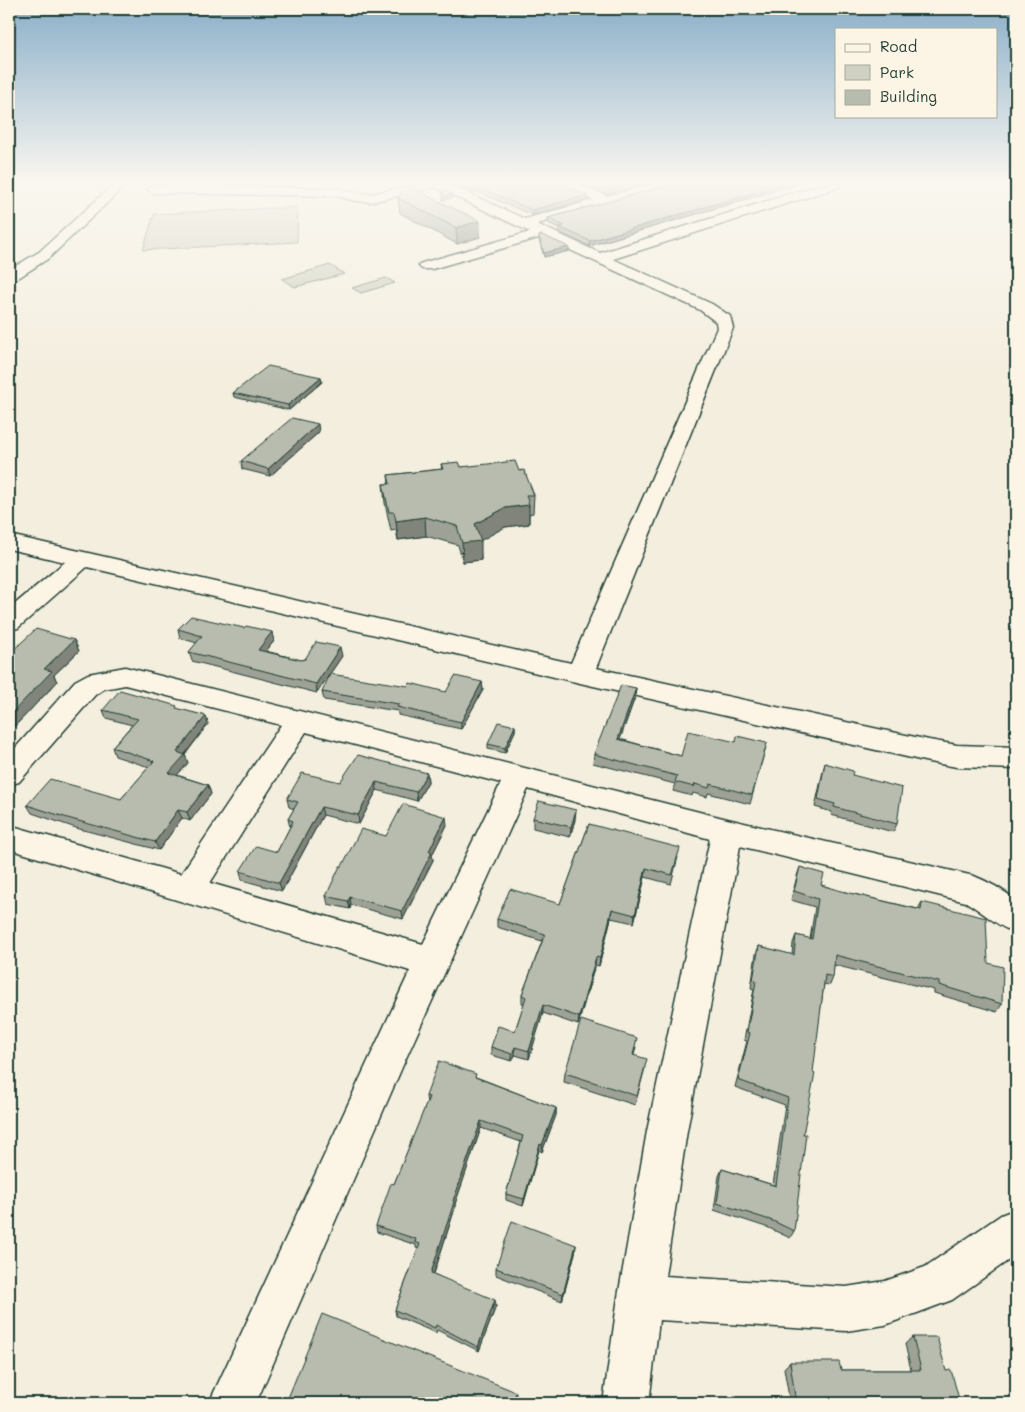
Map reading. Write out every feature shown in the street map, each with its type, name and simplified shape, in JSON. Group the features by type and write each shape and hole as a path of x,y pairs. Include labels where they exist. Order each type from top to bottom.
{"street":[{"path":"9,277 50,250"},
{"path":"427,266 484,250"},
{"path":"580,674 725,328 724,320 706,307 582,250"},
{"path":"599,258 625,250"},
{"path":"9,542 580,674 929,751 957,756 1016,758"},
{"path":"9,622 81,560"},
{"path":"9,774 85,688 97,681 125,676 727,831 974,890 996,903 1016,919"},
{"path":"188,890 299,720"},
{"path":"232,1403 432,962 519,776"},
{"path":"626,1403 640,1297 667,1131 727,831"},
{"path":"9,836 432,962"},
{"path":"640,1297 846,1310 885,1304 937,1286 1016,1230"}],"green space":[{"path":"330,265 344,274 295,287 282,279"},
{"path":"386,278 395,283 361,293 352,288"}],"building":[{"path":"543,250 557,250 544,253"},
{"path":"268,366 321,377 288,405 233,393"},
{"path":"292,418 318,424 268,469 241,461"},
{"path":"515,461 519,471 524,470 534,495 526,495 529,505 505,508 475,524 481,541 462,543 457,526 425,517 396,521 394,512 389,512 383,484 390,484 388,475 443,469 441,464 459,462 461,467"},
{"path":"191,616 244,628 246,626 272,632 258,650 301,660 305,659 316,642 340,647 316,684 189,652 202,636 178,629"},
{"path":"36,629 74,640 44,669 52,671 9,716 9,654"},
{"path":"330,674 408,686 410,683 446,692 455,676 482,682 461,722 397,707 399,704 322,692"},
{"path":"621,685 636,688 618,739 681,756 688,731 736,742 737,736 767,743 752,795 710,784 709,788 695,784 694,787 675,782 677,776 594,754"},
{"path":"120,690 206,716 177,752 185,755 169,773 208,785 187,812 178,810 155,842 27,805 50,779 121,799 154,761 112,747 138,719 103,710"},
{"path":"498,722 515,726 505,748 488,744"},
{"path":"358,755 427,773 416,792 376,782 358,815 321,807 279,883 240,871 256,846 277,852 293,821 288,819 298,802 287,799 302,773 340,782"},
{"path":"825,763 853,771 852,775 902,788 897,824 834,807 835,804 818,799"},
{"path":"539,801 576,810 571,827 533,818"},
{"path":"403,804 446,817 429,851 432,852 402,911 350,897 348,901 326,896 361,829 386,836"},
{"path":"589,824 680,848 672,875 646,868 635,915 612,909 600,958 596,957 579,1017 543,1005 529,1051 515,1047 512,1054 491,1047 498,1026 515,1031 526,997 522,995 545,934 497,919 510,889 560,904"},
{"path":"800,867 824,874 821,885 841,891 921,910 922,902 986,918 988,963 1003,967 1002,1004 939,985 939,982 835,955 833,977 825,975 813,1072 815,1073 803,1134 806,1134 794,1231 773,1221 717,1203 722,1169 776,1186 788,1098 738,1080 750,1033 747,1032 756,981 753,980 759,946 794,955 796,935 812,939 818,899 794,891"},
{"path":"581,1020 637,1038 633,1055 647,1059 637,1096 565,1073"},
{"path":"439,1061 476,1074 475,1077 556,1108 542,1145 540,1144 524,1199 506,1194 523,1136 481,1121 453,1201 431,1273 495,1300 478,1347 436,1325 435,1328 395,1310 420,1244 415,1242 416,1239 376,1226 391,1183 394,1184 429,1097 426,1096"},
{"path":"512,1221 576,1245 563,1294 496,1268"},
{"path":"322,1314 516,1392 513,1403 286,1403"},
{"path":"913,1337 937,1337 946,1371 951,1370 960,1403 796,1403 790,1362 839,1362 841,1370 921,1370"}]}
